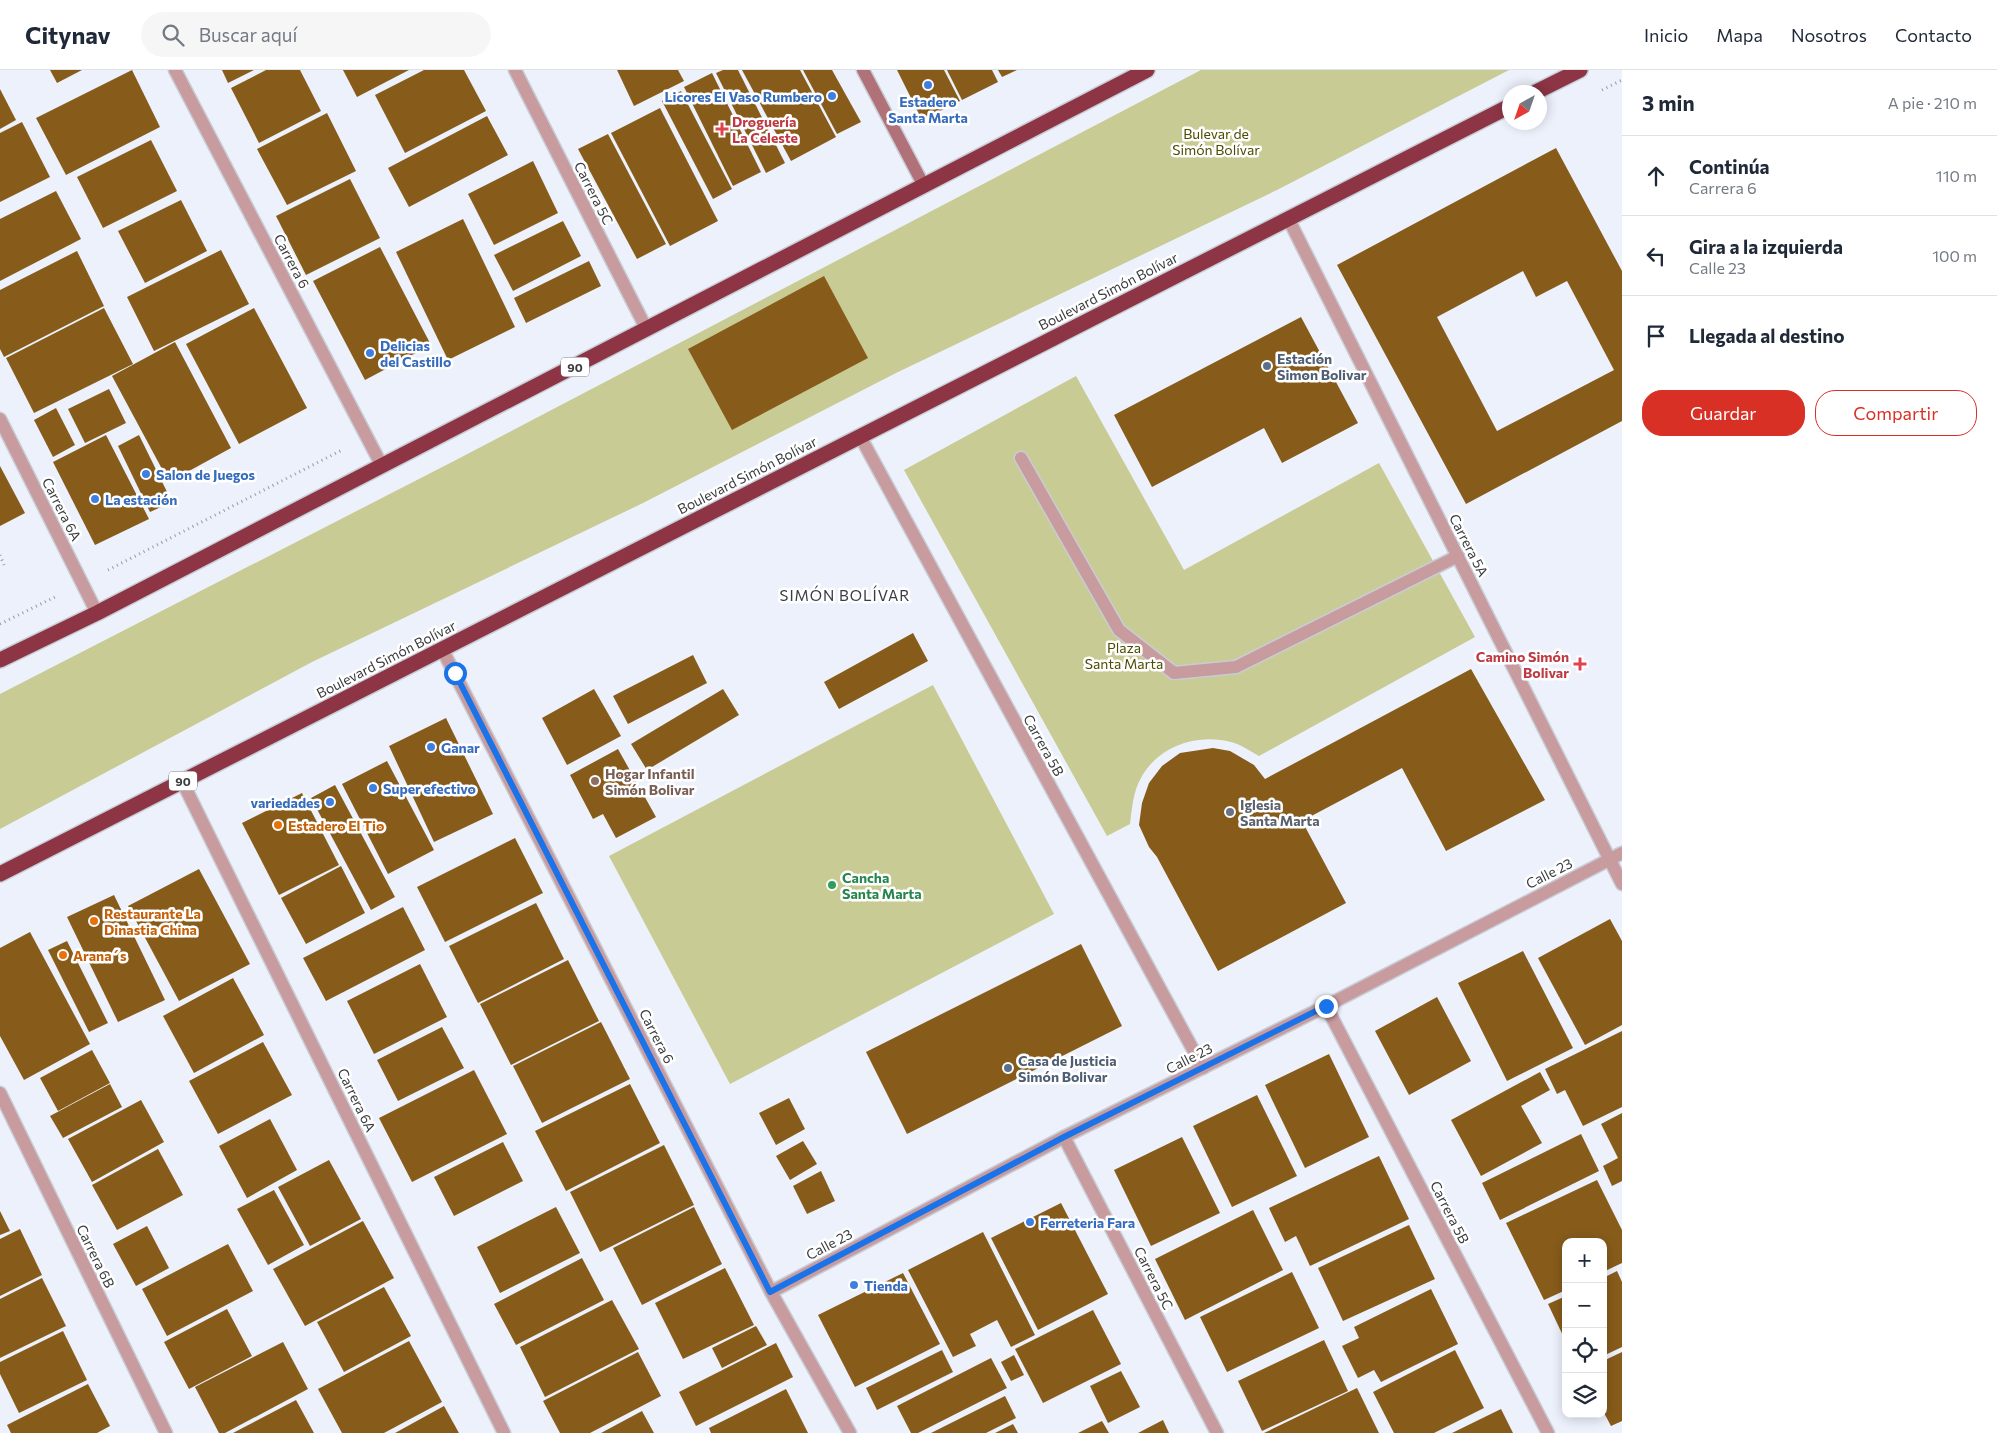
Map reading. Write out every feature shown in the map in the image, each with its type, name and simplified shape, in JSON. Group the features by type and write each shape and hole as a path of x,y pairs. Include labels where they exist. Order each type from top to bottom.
{"highway":[{"name":"90","path":"0,660 97,613 1147,70"},
{"path":"1547,86 1580,70"},
{"name":"Boulevard Simón Bolívar","path":"0,874 1502,110"}],"street":[{"name":"Carrera 6","path":"175,70 382,466"},
{"name":"Carrera 5C","path":"515,70 647,330"},
{"path":"863,70 924,186"},
{"name":"Carrera 5A","path":"1288,218 1622,884"},
{"name":"Carrera 6A","path":"0,419 97,613"},
{"name":"Carrera 5B","path":"860,436 1203,1068"},
{"path":"1021,458 1119,630 1174,673 1236,667 1458,556"},
{"name":"Carrera 6","path":"442,649 770,1292 850,1433"},
{"name":"Carrera 6A","path":"182,781 504,1433"},
{"name":"Calle 23","path":"770,1292 1064,1137 1326,1006 1622,853"},
{"name":"Carrera 5B","path":"1326,1006 1548,1433"},
{"name":"Carrera 6B","path":"0,1093 166,1433"},
{"name":"Carrera 5C","path":"1064,1137 1217,1433"}],"path":[{"path":"0,555 4,565"}],"green space":[{"name":"Bulevar de Simón Bolívar","path":"1201,70 1509,70 1277,190 896,373 643,503 312,662 0,829 0,694 454,461"},
{"name":"Plaza Santa Marta","path":"1076,376 1184,570 1379,463 1475,637 1259,756 1238,744 1205,739 1192,741 1168,750 1148,767 1138,783 1130,824 1107,836 904,470"},
{"name":"Cancha Santa Marta","path":"933,685 1054,914 730,1084 609,856"}],"building":[{"path":"50,70 82,70 57,83"},
{"path":"132,70 160,127 66,175 36,118"},
{"path":"222,70 254,70 228,83"},
{"path":"266,70 300,70 321,111 259,143 231,88"},
{"path":"343,70 409,70 357,97"},
{"path":"424,70 464,70 486,111 405,153 375,95"},
{"path":"617,70 678,70 684,81 634,106"},
{"path":"723,70 738,70 785,163 766,173 716,73"},
{"path":"742,70 800,70 836,137 791,161"},
{"name":"Licores El Vaso Rumbero","path":"803,70 832,70 861,122 837,134"},
{"name":"Estadero Santa Marta","path":"897,70 944,70 960,101 922,120"},
{"path":"947,70 992,70 998,82 962,100"},
{"path":"998,70 1017,70 1002,77"},
{"name":"Droguería La Celeste","path":"712,73 761,172 733,186 684,87"},
{"path":"0,89 16,120 0,129"},
{"path":"681,91 732,189 713,199 662,101"},
{"path":"660,108 718,221 670,246 611,133"},
{"path":"327,113 356,171 287,205 257,149"},
{"path":"487,116 508,155 409,207 388,168"},
{"path":"22,122 50,177 0,202 0,133"},
{"path":"608,134 666,244 637,259 578,149"},
{"path":"151,140 177,191 103,228 77,177"},
{"path":"1556,148 1622,271 1622,421 1466,504 1337,265","holes":["1523,271 1536,297 1567,281 1614,370 1497,431 1437,317"]},
{"path":"533,161 558,213 494,245 468,194"},
{"path":"350,179 380,238 306,275 276,216"},
{"path":"56,191 81,239 0,281 0,219"},
{"path":"181,200 207,251 145,283 118,231"},
{"path":"463,219 515,327 448,360 396,252"},
{"path":"563,221 581,256 513,291 494,255"},
{"path":"380,247 431,345 365,380 313,281"},
{"path":"221,250 249,304 154,351 127,297"},
{"path":"77,251 104,306 4,357 0,349 0,290"},
{"path":"589,261 601,286 526,323 514,298"},
{"path":"824,276 868,358 732,430 688,349"},
{"path":"104,308 133,364 34,413 6,358"},
{"path":"254,308 307,408 239,444 186,344"},
{"name":"Estación Simon Bolivar","path":"1301,317 1358,423 1282,463 1264,428 1152,487 1114,415"},
{"path":"175,342 231,448 169,482 112,376"},
{"path":"109,389 126,423 85,443 68,409"},
{"path":"56,408 75,445 53,457 34,420"},
{"path":"106,435 149,519 95,545 53,462"},
{"path":"139,435 172,502 150,512 118,446"},
{"path":"0,466 25,513 0,526"},
{"path":"913,633 928,661 839,709 824,682"},
{"path":"693,655 707,683 628,724 613,696"},
{"name":"Iglesia Santa Marta","path":"1471,669 1545,800 1446,851 1402,768 1302,821 1346,903 1218,971 1157,857 1149,847 1139,825 1142,803 1149,783 1162,766 1180,753 1213,748 1230,751 1254,765 1265,779"},
{"path":"594,689 621,736 567,765 542,718"},
{"path":"723,689 739,715 647,770 631,744"},
{"path":"446,718 493,814 434,842 389,746"},
{"path":"618,749 656,817 616,838 603,814 593,819 570,775"},
{"path":"387,761 434,850 388,874 342,784"},
{"path":"335,785 395,897 371,910 311,798"},
{"path":"302,793 339,865 279,895 242,823"},
{"path":"515,838 543,893 445,942 417,887"},
{"path":"341,866 365,913 306,944 281,898"},
{"path":"199,869 250,964 179,1001 128,906"},
{"path":"114,895 165,1000 118,1022 67,917"},
{"path":"536,903 564,959 478,1003 449,946"},
{"path":"403,907 425,950 326,1001 303,958"},
{"path":"1610,919 1622,941 1622,1025 1585,1045 1538,958"},
{"path":"30,932 90,1044 24,1080 0,1036 0,948"},
{"path":"67,941 108,1023 89,1032 48,950"},
{"path":"1081,944 1122,1026 907,1134 866,1052"},
{"path":"1523,951 1573,1048 1507,1081 1458,983"},
{"path":"568,960 599,1021 511,1065 480,1004"},
{"path":"420,964 447,1017 374,1054 347,1001"},
{"path":"233,978 264,1035 194,1073 163,1016"},
{"path":"1437,997 1471,1061 1409,1095 1375,1031"},
{"path":"601,1022 630,1079 542,1123 513,1066"},
{"path":"442,1027 464,1068 398,1101 377,1060"},
{"path":"1622,1031 1622,1107 1583,1126 1565,1090 1557,1094 1545,1069"},
{"path":"263,1042 292,1095 218,1134 189,1081"},
{"path":"92,1050 110,1083 58,1111 40,1078"},
{"path":"1329,1054 1369,1137 1305,1168 1265,1085"},
{"path":"474,1070 507,1134 412,1182 379,1118"},
{"path":"1540,1072 1550,1090 1521,1106 1542,1143 1481,1176 1451,1120"},
{"path":"110,1084 122,1107 63,1138 50,1116"},
{"path":"630,1084 660,1143 566,1191 535,1131"},
{"path":"1257,1095 1297,1176 1232,1207 1193,1126"},
{"path":"789,1098 805,1129 776,1145 759,1113"},
{"path":"141,1100 164,1142 92,1182 68,1139"},
{"path":"1622,1113 1622,1181 1612,1186 1603,1166 1618,1158 1601,1124"},
{"path":"270,1119 297,1170 247,1198 219,1146"},
{"path":"1581,1134 1599,1171 1500,1220 1482,1183"},
{"path":"1182,1137 1220,1213 1151,1246 1114,1170"},
{"path":"803,1141 817,1164 790,1180 776,1156"},
{"path":"503,1142 523,1181 454,1216 434,1177"},
{"path":"664,1145 694,1205 600,1252 570,1192"},
{"path":"158,1149 183,1195 117,1230 92,1185"},
{"path":"1379,1156 1409,1219 1310,1266 1296,1236 1285,1242 1269,1208"},
{"path":"329,1160 361,1219 310,1246 278,1187"},
{"path":"821,1171 835,1201 807,1214 793,1186"},
{"path":"1597,1180 1622,1230 1622,1263 1607,1270 1607,1238 1562,1238 1562,1292 1544,1300 1506,1223"},
{"path":"274,1190 304,1245 268,1265 237,1209"},
{"path":"1061,1203 1108,1294 1038,1330 991,1238"},
{"path":"556,1207 580,1253 500,1293 477,1247"},
{"path":"694,1207 722,1264 642,1305 613,1248"},
{"path":"1253,1210 1283,1270 1185,1320 1155,1259"},
{"path":"0,1211 10,1231 0,1235"},
{"path":"363,1221 394,1278 305,1326 273,1269"},
{"path":"1409,1225 1435,1279 1343,1321 1318,1268"},
{"path":"147,1226 169,1268 136,1286 113,1244"},
{"path":"20,1229 42,1275 0,1296 0,1239"},
{"path":"983,1232 1035,1335 1011,1347 997,1320 970,1334 976,1346 953,1357 908,1270"},
{"path":"228,1244 253,1291 167,1336 142,1289"},
{"path":"582,1258 604,1300 516,1345 494,1304"},
{"path":"725,1268 754,1325 683,1359 655,1303"},
{"path":"1617,1271 1622,1282 1622,1347 1607,1354 1607,1283 1607,1276"},
{"path":"1292,1272 1319,1328 1227,1372 1200,1317"},
{"path":"903,1273 940,1344 855,1387 818,1315"},
{"path":"42,1278 66,1326 0,1358 0,1299"},
{"path":"384,1287 411,1336 344,1372 317,1322"},
{"path":"1431,1289 1458,1344 1381,1382 1374,1370 1358,1378 1342,1346 1359,1338 1354,1327"},
{"path":"1562,1298 1562,1334 1548,1304"},
{"path":"612,1300 639,1349 545,1397 520,1347"},
{"path":"227,1309 252,1356 189,1389 164,1342"},
{"path":"1093,1310 1121,1364 1043,1403 1015,1349"},
{"path":"756,1326 767,1345 722,1368 712,1348"},
{"path":"63,1331 87,1380 19,1413 0,1374 0,1362"},
{"path":"1324,1340 1348,1391 1262,1431 1238,1381"},
{"path":"409,1341 442,1402 384,1433 342,1433 318,1389"},
{"path":"283,1342 308,1389 225,1433 219,1433 195,1387"},
{"path":"776,1343 793,1377 696,1426 679,1392"},
{"path":"942,1350 953,1372 877,1410 866,1388"},
{"path":"1455,1350 1484,1408 1434,1433 1394,1433 1373,1392"},
{"path":"638,1352 661,1396 590,1433 560,1433 543,1401"},
{"path":"1622,1352 1622,1421 1611,1426 1607,1418 1607,1359"},
{"path":"1014,1355 1024,1375 1011,1381 1001,1362"},
{"path":"991,1358 1007,1388 918,1433 911,1433 897,1406"},
{"path":"1121,1371 1140,1407 1108,1423 1090,1386"},
{"path":"88,1384 110,1426 97,1433 11,1433 7,1425"},
{"path":"1357,1388 1379,1433 1264,1433"},
{"path":"786,1389 808,1433 711,1433 709,1428"},
{"path":"1005,1396 1016,1418 986,1433 931,1433"},
{"path":"296,1400 314,1433 233,1433"},
{"path":"444,1406 459,1433 395,1433"},
{"path":"1501,1409 1513,1433 1452,1433"},
{"path":"642,1411 654,1433 601,1433"},
{"path":"1163,1420 1169,1433 1138,1433"},
{"path":"1102,1421 1109,1433 1078,1433"},
{"path":"1013,1424 1018,1433 995,1433"}],"place":[{"name":"Estadero Santa Marta","path":"928,85"},
{"name":"Licores El Vaso Rumbero","path":"832,96"},
{"name":"Droguería La Celeste","path":"722,129"},
{"name":"Delicias del Castillo","path":"370,353"},
{"name":"Estación Simon Bolivar","path":"1267,366"},
{"name":"Salon de Juegos","path":"146,474"},
{"name":"La estación","path":"95,499"},
{"name":"Camino Simón Bolivar","path":"1580,664"},
{"name":"Ganar","path":"431,747"},
{"name":"Hogar Infantil Simón Bolivar","path":"595,781"},
{"name":"Super efectivo","path":"373,788"},
{"name":"variedades","path":"330,802"},
{"name":"Iglesia Santa Marta","path":"1230,812"},
{"name":"Estadero El Tio","path":"278,825"},
{"name":"Cancha Santa Marta","path":"832,885"},
{"name":"Restaurante La Dinastia China","path":"94,921"},
{"name":"Arana´s","path":"63,955"},
{"name":"Casa de Justicia Simón Bolivar","path":"1008,1068"},
{"name":"Ferreteria Fara","path":"1030,1222"},
{"name":"Tienda","path":"854,1285"}],"district":[{"name":"SIMÓN BOLÍVAR","path":"845,595"}],"route":[{"path":"455,673 770,1292 1064,1137 1326,1006"}]}
